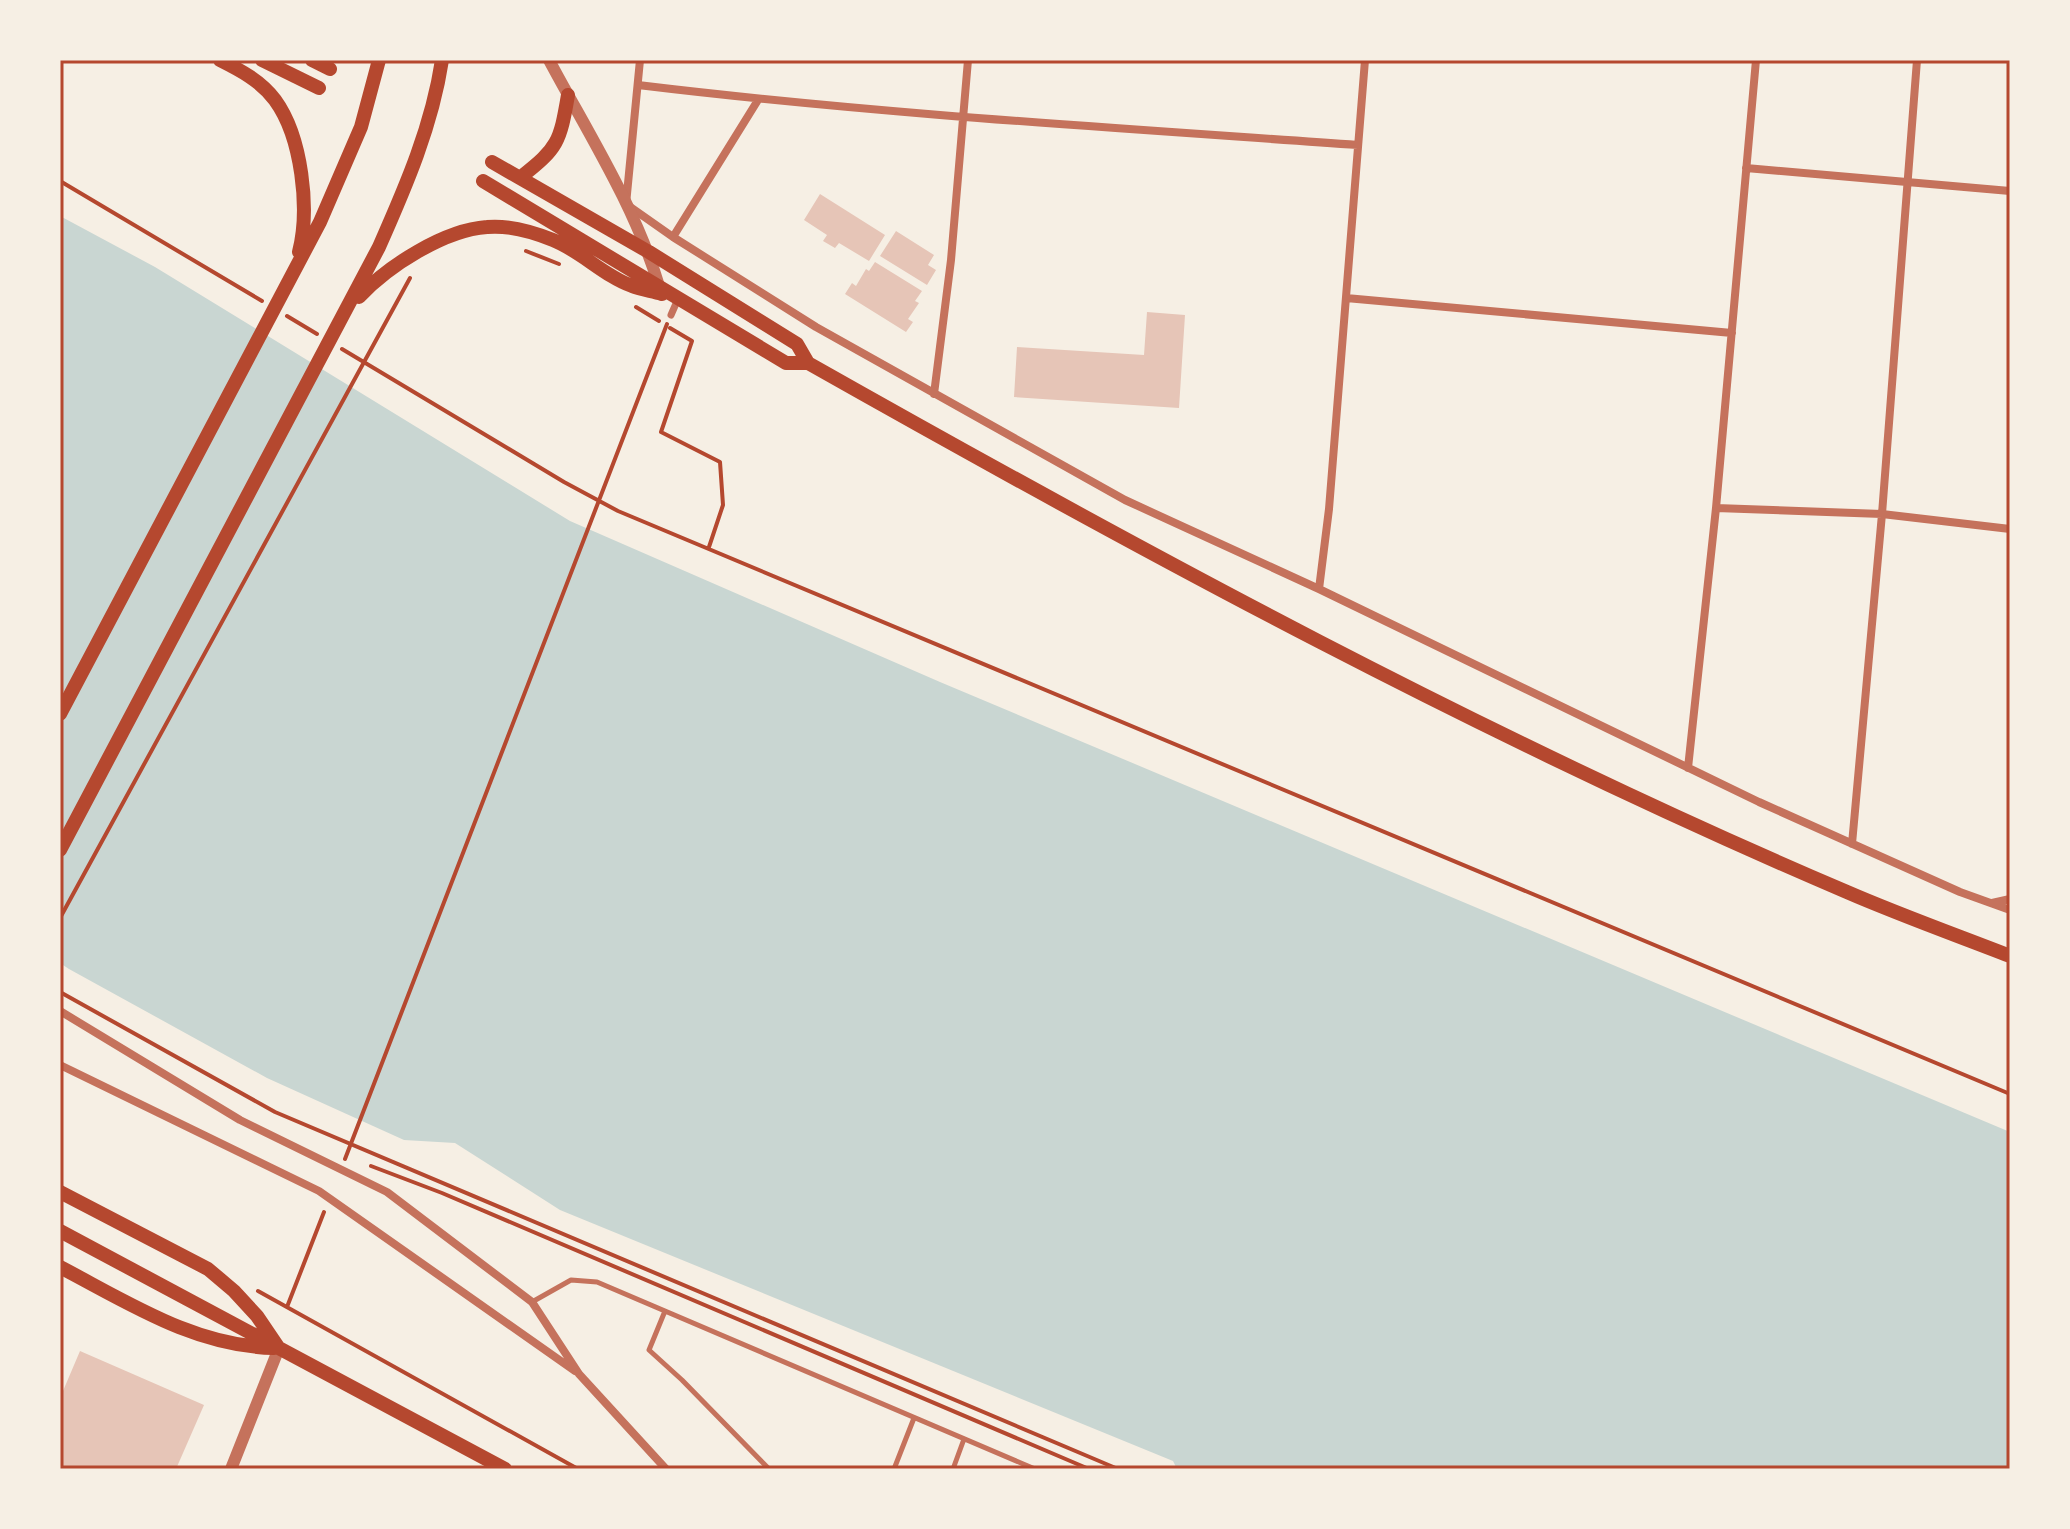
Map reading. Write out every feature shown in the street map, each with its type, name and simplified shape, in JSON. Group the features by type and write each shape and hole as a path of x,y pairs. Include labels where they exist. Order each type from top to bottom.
{"main road":[{"path":"220,60 248,75 275,100 289,126 298,156 304,222 292,276"},
{"path":"262,60 319,88"},
{"path":"312,60 330,69"},
{"path":"60,714 292,276 349,159 379,60"},
{"path":"60,850 379,247 419,151 442,60"},
{"path":"521,177 550,154 558,141 568,95"},
{"path":"492,162 649,252 797,344 808,363"},
{"path":"483,181 786,363 808,363 1112,532 1527,746 1849,894 2010,956"},
{"path":"348,308 389,270 437,242 462,231 488,226 517,229 553,240 630,286 678,298"},
{"path":"60,1192 208,1269 257,1316 279,1348"},
{"path":"60,1231 505,1469"},
{"path":"60,1267 176,1327 208,1339 244,1347 279,1348"}],"street":[{"path":"549,60 626,204 649,252 659,286"},
{"path":"626,204 640,60"},
{"path":"934,394 951,260 968,60"},
{"path":"1319,589 1329,509 1365,60"},
{"path":"1688,768 1716,508 1756,60"},
{"path":"1852,844 1882,514 1917,60"},
{"path":"638,85 758,100 963,118 1358,145"},
{"path":"673,237 758,100"},
{"path":"1746,168 2010,191"},
{"path":"626,204 816,327 1125,500 1319,589 1852,844 2010,910"},
{"path":"671,315 678,298"},
{"path":"1346,298 1732,333"},
{"path":"1716,508 1882,514 2010,529"},
{"path":"1990,903 2010,899"},
{"path":"60,1011 240,1120 387,1192 532,1302 579,1374 666,1469"},
{"path":"60,1065 319,1191 579,1374"},
{"path":"231,1469 279,1348"}],"lane":[{"path":"532,1302 571,1280 597,1282 964,1439 1016,1466 1035,1469"},
{"path":"665,1311 649,1350 769,1469"},
{"path":"894,1469 914,1418"},
{"path":"953,1469 964,1439"}],"path":[{"path":"60,181 328,341"},
{"path":"515,246 567,267"},
{"path":"60,918 411,276"},
{"path":"630,303 692,341 661,432 720,462 723,505 708,548"},
{"path":"335,1150 346,1157 671,315"},
{"path":"341,349 618,511 2010,1094"},
{"path":"60,995 179,1066"},
{"path":"60,995 275,1112 1118,1469"},
{"path":"359,1161 574,1249 1089,1469"},
{"path":"328,1203 287,1307 578,1469"}],"shaded area":[{"path":"60,216 155,267 570,521 940,682 2010,1132 2010,1469 1177,1469 1173,1461 560,1210 455,1143 404,1140 267,1078 69,969 60,963"}],"building":[{"path":"820,194 885,235 869,261 839,243 835,248 823,241 827,235 804,220"},
{"path":"896,231 934,255 928,265 936,270 927,285 880,256"},
{"path":"875,262 922,291 915,301 919,303 908,319 913,322 906,332 845,294 852,283 856,286 866,269 869,271"},
{"path":"1147,312 1185,315 1179,408 1014,397 1017,347 1144,355"},
{"path":"80,1351 204,1405 176,1469 60,1469 60,1398"}]}
